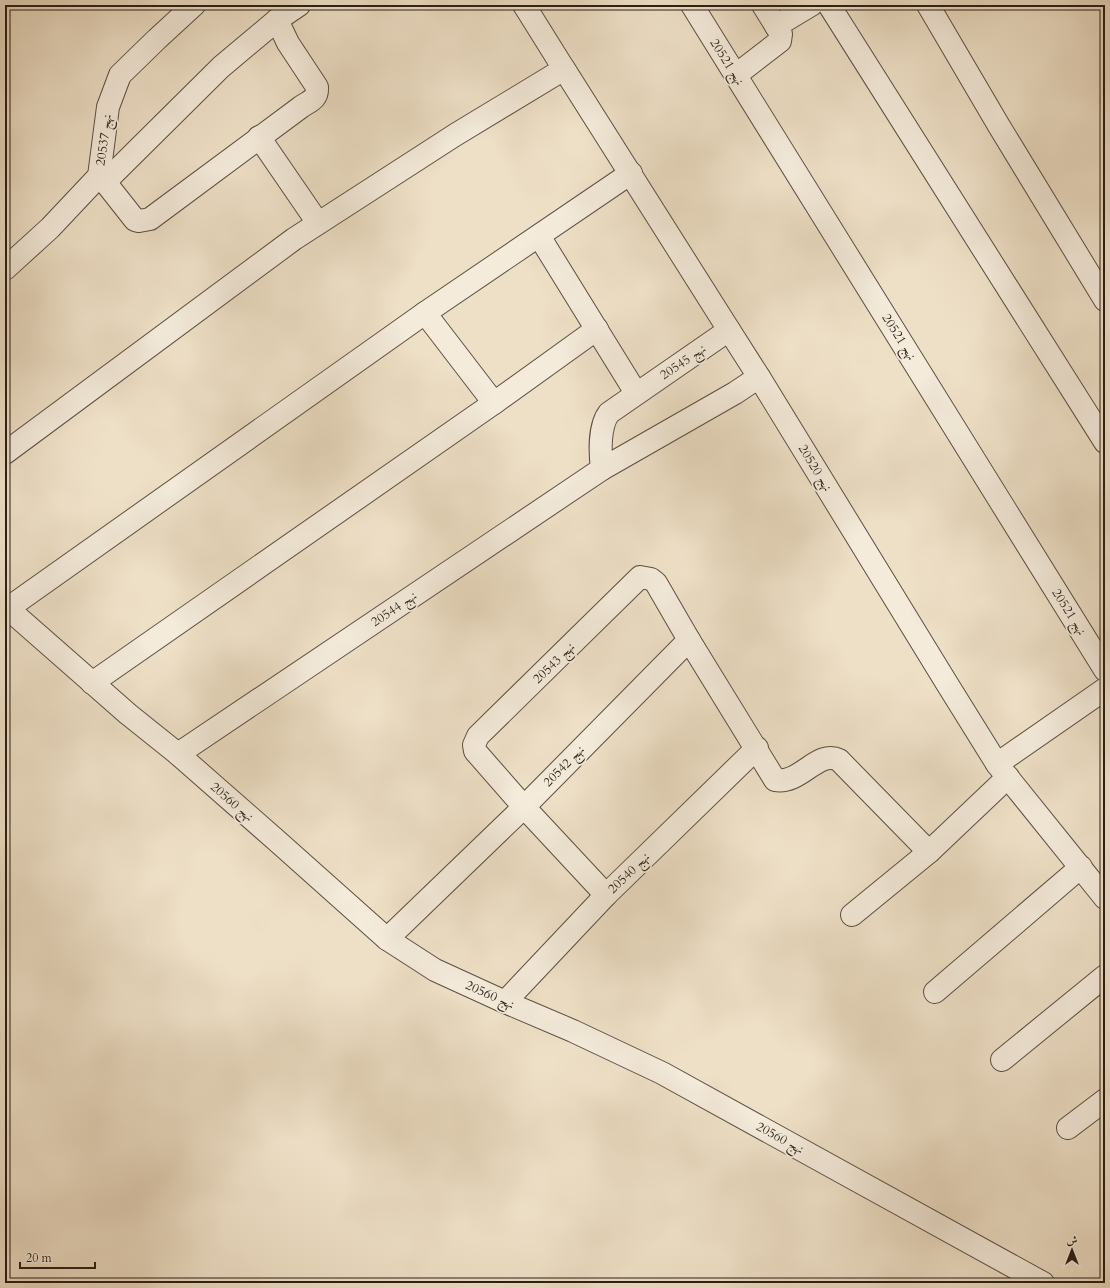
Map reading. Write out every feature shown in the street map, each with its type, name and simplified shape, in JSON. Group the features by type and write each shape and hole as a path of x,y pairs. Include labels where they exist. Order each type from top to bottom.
{"street":[{"name":"نهج 20537","path":"5,269 102,179 108,107 120,75 194,5"},
{"name":"نهج 20520","path":"524,5 759,377 946,682 1003,770 1105,898"},
{"name":"نهج 20521","path":"692,5 1105,670"},
{"path":"736,75 780,41 781,34 763,5"},
{"path":"776,26 811,5"},
{"path":"829,5 1105,442"},
{"path":"928,5 999,126 1105,300"},
{"path":"287,10 288,43 317,87 315,99 301,107 259,137 150,219 139,221 135,220 102,179 221,67 287,10"},
{"path":"5,452 294,239 455,135 564,69"},
{"path":"259,137 318,223"},
{"path":"6,607 425,313 631,173"},
{"path":"538,236 636,393"},
{"path":"425,313 494,403"},
{"path":"92,683 494,403 597,329"},
{"name":"نهج 20545","path":"601,464 603,424 609,413 729,330"},
{"name":"نهج 20544","path":"178,754 601,464 728,397 759,377"},
{"name":"نهج 20543","path":"524,807 475,751 474,745 478,736 640,577 652,579 656,583 689,640"},
{"name":"نهج 20560","path":"6,607 128,714 178,754 387,939 435,970 573,1031 662,1073 1043,1283"},
{"path":"689,640 776,780 782,782 790,780 825,758 834,757 839,760 929,852"},
{"name":"نهج 20542","path":"387,939 524,807 689,640"},
{"path":"852,915 929,852 1003,770 1105,690"},
{"name":"نهج 20540","path":"505,1002 606,895 757,748"},
{"path":"524,807 606,895"},
{"path":"935,992 1081,867"},
{"path":"1002,1060 1105,976"},
{"path":"1068,1128 1105,1100"}]}
